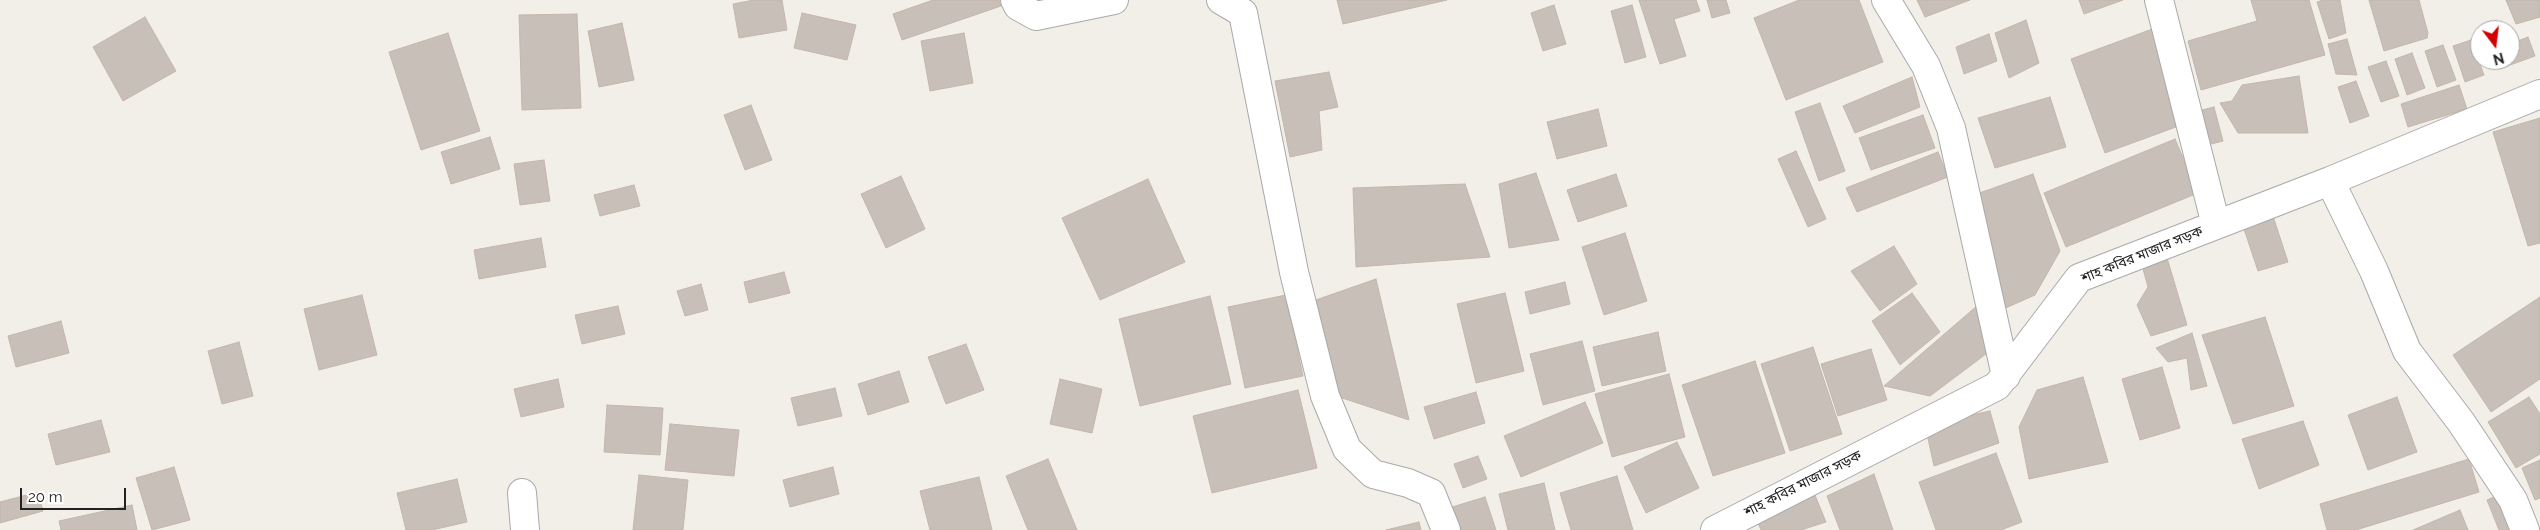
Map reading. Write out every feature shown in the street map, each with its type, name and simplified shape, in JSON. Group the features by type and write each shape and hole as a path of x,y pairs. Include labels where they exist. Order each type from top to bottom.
{"street":[{"path":"1015,0 1018,6 1036,16 1114,0"},
{"path":"1221,0 1243,13 1294,272 1325,396 1347,449 1373,474 1408,483 1431,493 1446,530"},
{"path":"1886,0 1926,66 1951,128 2006,376"},
{"path":"2159,0 2216,226"},
{"name":"শাহ কবির মাজার সড়ক","path":"1715,530 1997,386 2079,278 2330,181 2540,94"},
{"path":"2330,181 2374,271 2407,351 2461,422 2513,500 2525,530"},
{"path":"522,493 525,530"}],"building":[{"path":"754,0 782,0 787,30 739,38 733,4"},
{"path":"933,0 999,0 1001,6 902,40 893,14"},
{"path":"1337,0 1447,0 1343,24"},
{"path":"1639,0 1696,0 1700,11 1674,19 1686,56 1660,64"},
{"path":"1707,0 1726,0 1730,13 1712,18"},
{"path":"1799,0 1859,0 1883,62 1786,100 1754,18"},
{"path":"1917,0 1970,0 1925,17"},
{"path":"2079,0 2123,0 2084,14"},
{"path":"2251,0 2309,0 2325,55 2201,90 2188,41 2257,21"},
{"path":"2340,0 2346,33 2329,39 2317,2"},
{"path":"2369,0 2419,0 2428,33 2427,38 2384,51"},
{"path":"2506,0 2540,0 2540,17 2520,23 2520,20 2514,20"},
{"path":"1554,5 1566,44 1543,51 1531,13"},
{"path":"1632,5 1646,57 1625,63 1611,11"},
{"path":"802,13 856,25 847,60 794,48"},
{"path":"577,14 581,108 522,110 519,15"},
{"path":"145,17 176,71 123,101 93,47"},
{"path":"2026,20 2039,63 2009,78 1995,33"},
{"path":"622,23 634,80 599,87 588,31"},
{"path":"2155,28 2176,127 2105,153 2071,59"},
{"path":"448,33 480,131 421,150 389,52"},
{"path":"964,33 973,83 930,91 921,41"},
{"path":"1989,34 1997,61 1964,74 1956,47"},
{"path":"2528,37 2535,56 2520,61 2520,40"},
{"path":"2347,39 2357,75 2336,74 2328,44"},
{"path":"2470,40 2470,70 2482,70 2484,75 2465,82 2453,46"},
{"path":"2443,45 2456,80 2437,87 2425,51"},
{"path":"2412,53 2425,88 2407,95 2395,59"},
{"path":"2386,61 2399,96 2381,102 2368,67"},
{"path":"1329,72 1338,107 1319,111 1322,150 1290,157 1275,81"},
{"path":"2299,76 2308,133 2238,133 2220,103 2232,101 2242,85"},
{"path":"1912,77 1920,107 1855,133 1843,106"},
{"path":"2356,81 2369,116 2350,123 2338,87"},
{"path":"2459,85 2467,109 2408,127 2401,104"},
{"path":"2050,97 2066,147 1995,168 1978,118"},
{"path":"1820,103 1845,171 1819,181 1795,112"},
{"path":"751,105 772,160 745,170 724,115"},
{"path":"2214,107 2223,141 2203,146 2194,112"},
{"path":"1598,109 1607,146 1557,159 1547,122"},
{"path":"1923,115 1935,148 1871,170 1859,138"},
{"path":"2540,118 2540,243 2528,246 2493,132"},
{"path":"490,137 500,169 451,184 441,152"},
{"path":"2175,139 2198,193 2066,247 2044,193"},
{"path":"1796,151 1826,219 1808,227 1778,159"},
{"path":"1938,152 1948,177 1857,212 1846,188"},
{"path":"544,160 550,201 520,205 514,164"},
{"path":"1536,173 1559,240 1509,248 1499,184"},
{"path":"1616,174 1627,206 1578,222 1567,190"},
{"path":"2033,174 2060,251 2035,295 1999,311 1971,196"},
{"path":"901,176 925,229 886,248 861,194"},
{"path":"1148,179 1185,262 1100,300 1062,218"},
{"path":"1465,184 1490,257 1356,267 1353,188"},
{"path":"634,185 640,206 600,216 594,195"},
{"path":"2273,216 2288,262 2258,271 2243,226"},
{"path":"1625,233 1647,301 1604,315 1582,247"},
{"path":"541,238 546,267 479,279 474,250"},
{"path":"1894,246 1917,284 1880,311 1851,271"},
{"path":"2165,251 2187,325 2151,336 2137,305 2148,287 2140,258"},
{"path":"784,272 790,293 749,303 744,282"},
{"path":"1376,279 1409,420 1330,394 1310,302"},
{"path":"1565,282 1570,304 1530,314 1525,292"},
{"path":"701,284 708,310 685,316 677,291"},
{"path":"1505,293 1524,371 1476,383 1457,304"},
{"path":"1912,293 1940,332 1900,365 1872,321"},
{"path":"362,295 377,355 319,370 304,309"},
{"path":"1286,295 1303,376 1245,388 1228,307"},
{"path":"1210,296 1231,384 1140,406 1119,319"},
{"path":"2540,297 2540,379 2491,412 2453,355"},
{"path":"1978,305 1998,345 1930,396 1884,386"},
{"path":"618,306 625,334 582,344 575,315"},
{"path":"2265,317 2294,406 2233,424 2202,335"},
{"path":"61,321 69,353 16,367 8,336"},
{"path":"1658,332 1666,371 1602,386 1593,347"},
{"path":"2192,333 2207,386 2191,390 2187,358 2168,362 2156,348"},
{"path":"1582,341 1595,391 1543,405 1530,354"},
{"path":"239,342 253,396 222,404 208,351"},
{"path":"966,344 984,390 946,404 928,357"},
{"path":"1813,347 1842,434 1790,451 1761,364"},
{"path":"1871,349 1887,400 1838,416 1821,364"},
{"path":"1755,361 1785,453 1713,476 1682,385"},
{"path":"2162,367 2180,428 2140,440 2122,379"},
{"path":"899,371 909,402 868,415 858,384"},
{"path":"1669,374 1685,437 1612,457 1595,394"},
{"path":"2083,377 2108,462 2029,479 2019,427 2037,390"},
{"path":"558,379 564,407 521,417 514,389"},
{"path":"1060,379 1102,389 1092,433 1050,424"},
{"path":"835,388 842,416 798,426 791,398"},
{"path":"1298,390 1317,468 1212,493 1193,416"},
{"path":"1476,392 1485,423 1434,439 1424,407"},
{"path":"2397,397 2417,452 2368,470 2348,415"},
{"path":"2529,397 2540,414 2540,454 2516,468 2488,422"},
{"path":"1585,402 1603,443 1521,477 1504,436"},
{"path":"607,405 663,408 660,455 604,452"},
{"path":"1990,411 1999,443 1934,466 1925,425"},
{"path":"101,420 110,452 56,465 48,434"},
{"path":"2303,421 2319,465 2259,489 2242,439"},
{"path":"670,424 739,430 734,476 665,470"},
{"path":"1677,442 1699,488 1646,513 1624,467"},
{"path":"1996,453 2022,522 2001,530 1936,530 1919,482"},
{"path":"1478,456 1487,479 1463,488 1454,464"},
{"path":"1048,459 1077,530 1028,530 1006,476"},
{"path":"2469,459 2479,492 2356,530 2327,530 2320,504"},
{"path":"2540,460 2540,498 2535,500 2522,468"},
{"path":"174,467 190,520 152,530 136,478"},
{"path":"833,467 839,494 790,507 783,480"},
{"path":"1874,474 1893,530 1840,530 1827,496"},
{"path":"639,475 688,480 683,530 633,530"},
{"path":"1617,476 1633,530 1571,530 1560,493"},
{"path":"979,477 992,530 930,530 920,491"},
{"path":"457,479 467,522 432,530 406,530 397,493"},
{"path":"1544,483 1555,530 1508,530 1499,494"},
{"path":"1812,488 1826,522 1801,530 1761,530 1754,514"},
{"path":"38,492 43,511 0,523 0,502"},
{"path":"2501,494 2516,530 2499,530 2487,500"},
{"path":"1485,497 1496,530 1456,530 1449,508"},
{"path":"132,505 137,530 61,530 59,521"},
{"path":"2460,510 2468,530 2413,530"},
{"path":"1419,522 1421,530 1386,530"}]}
